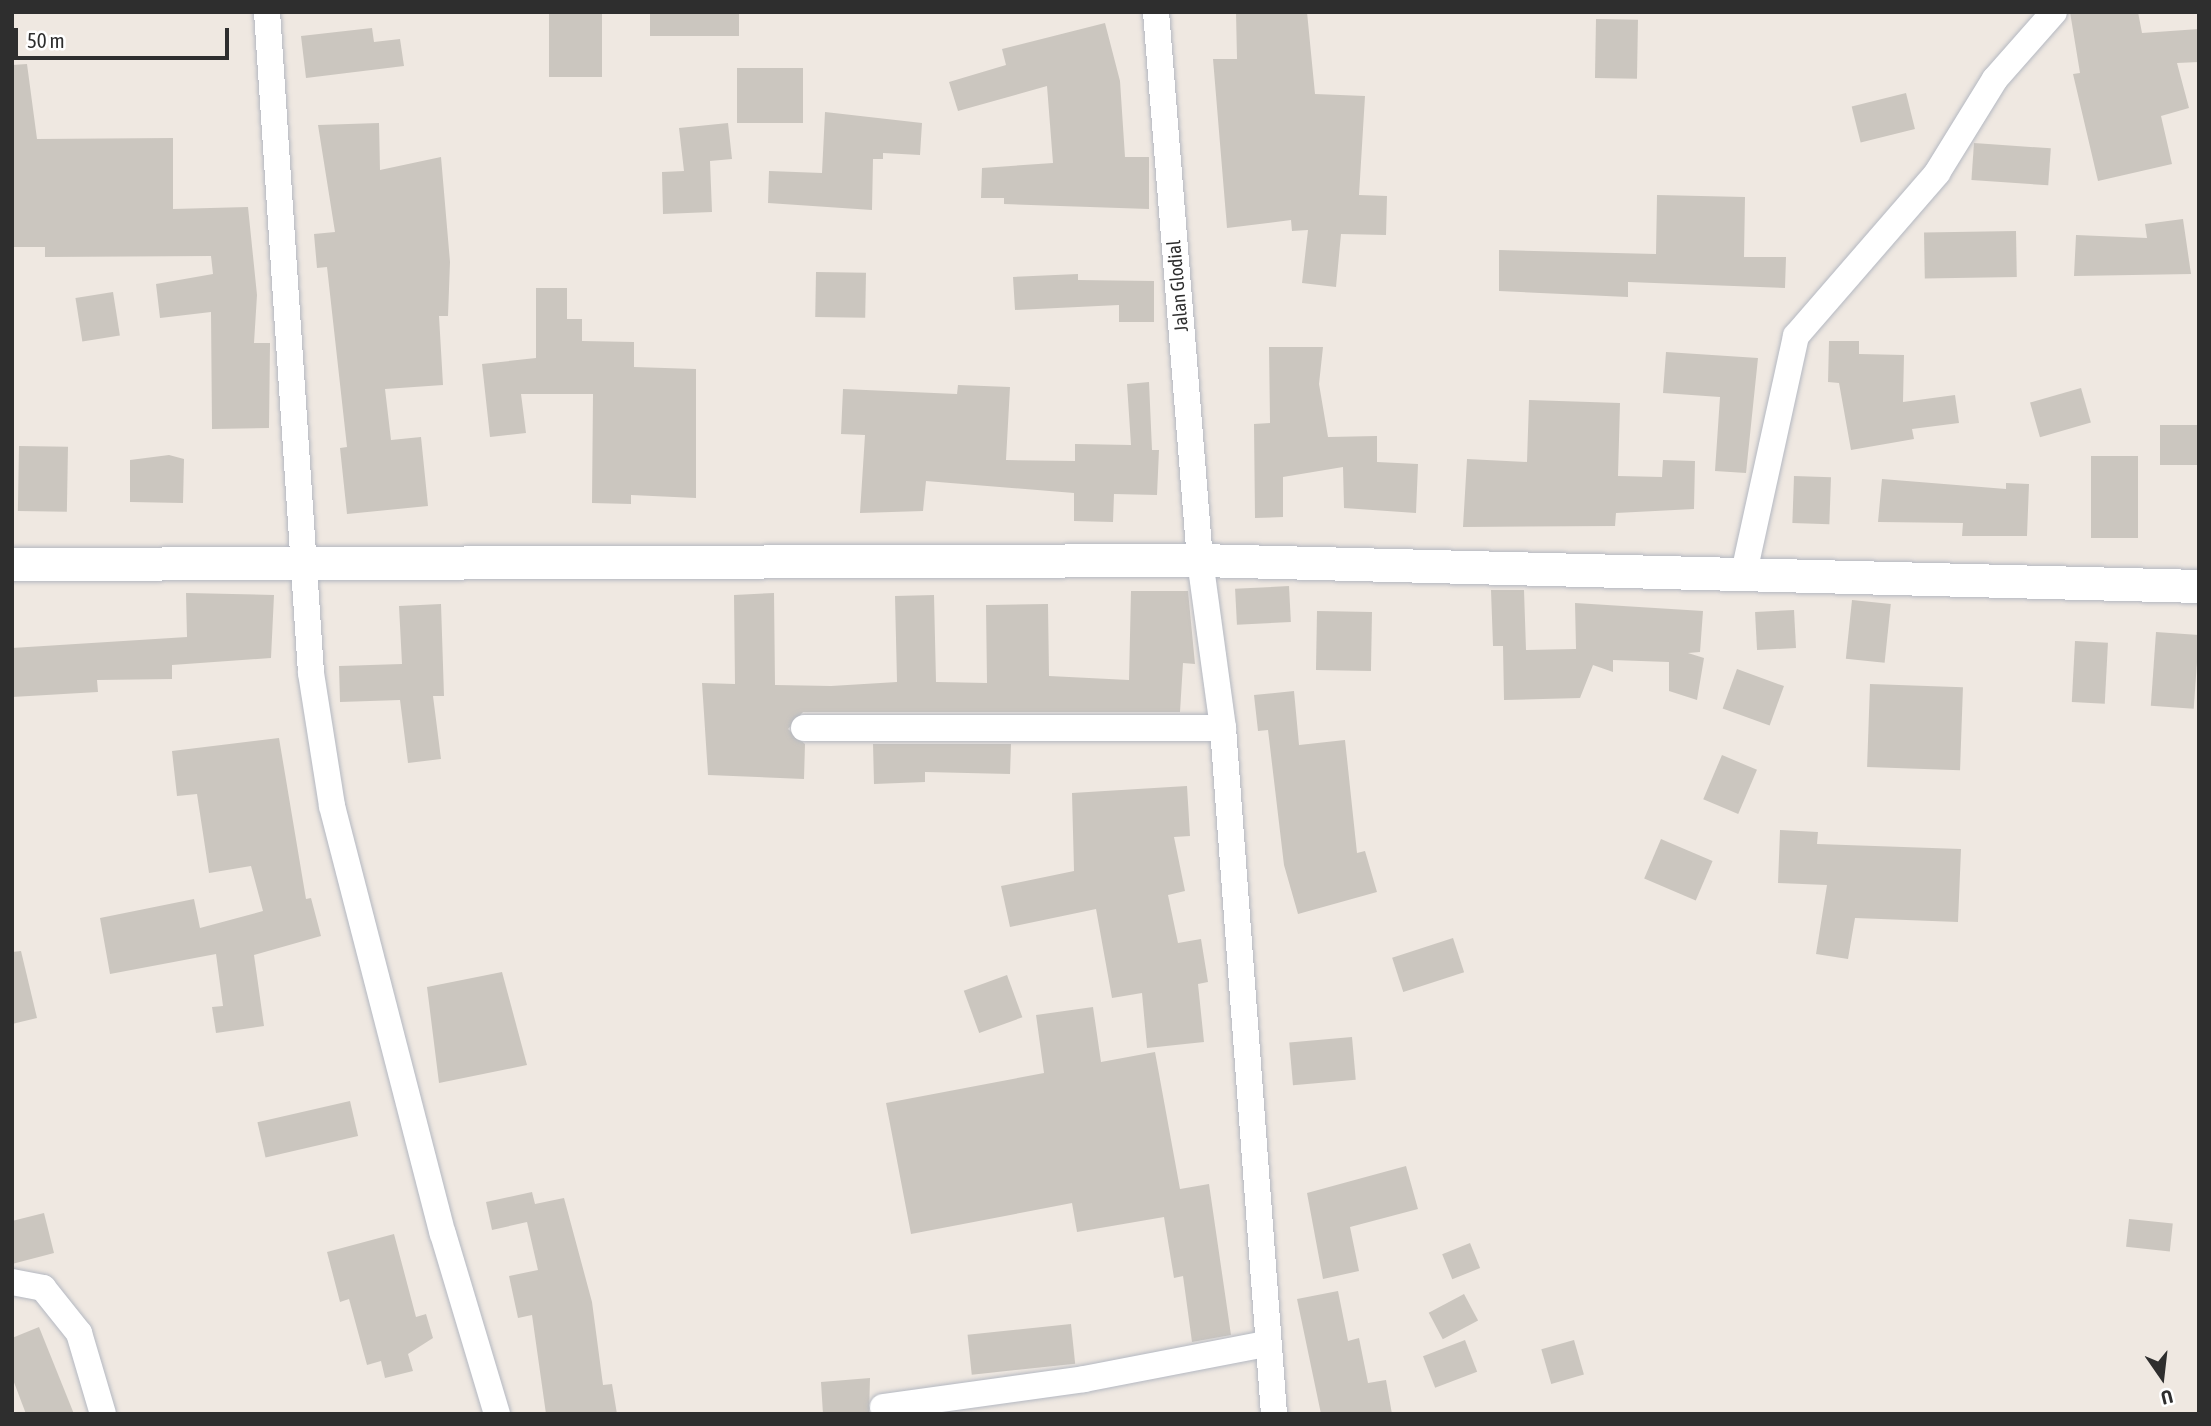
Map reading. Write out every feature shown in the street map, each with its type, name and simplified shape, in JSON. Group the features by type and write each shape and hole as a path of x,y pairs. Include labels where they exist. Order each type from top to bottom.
{"street":[{"path":"267,12 311,673 332,806 443,1234 497,1414"},
{"name":"Jalan Glodial","path":"1156,12 1200,560 1223,728 1273,1414"},
{"path":"1742,577 1796,336 1937,173 1996,79 2054,12"},
{"path":"12,564 304,559 1200,560 1742,577 2199,586"},
{"path":"804,728 1223,728"},
{"path":"12,1282 43,1288 79,1334 103,1414"},
{"path":"883,1407 1072,1381 1266,1344"}],"building":[{"path":"549,12 602,12 602,77 549,77"},
{"path":"650,12 739,12 739,36 650,36"},
{"path":"1236,12 1307,12 1315,94 1365,96 1359,195 1387,196 1386,235 1341,234 1336,287 1302,283 1308,230 1292,231 1291,220 1227,228 1213,59 1237,59"},
{"path":"2070,12 2138,12 2142,33 2199,29 2199,62 2177,63 2189,108 2161,116 2172,164 2098,181 2073,74 2080,73"},
{"path":"1596,19 1638,20 1637,79 1595,78"},
{"path":"1105,23 1120,81 1125,157 1149,157 1149,209 1004,204 1004,198 981,198 982,168 1053,163 1047,86 958,111 949,82 1006,65 1002,49"},
{"path":"372,28 374,42 400,39 404,66 306,78 301,36"},
{"path":"27,64 37,139 173,138 173,209 248,207 257,295 254,343 270,343 269,428 212,429 211,312 160,318 156,284 213,274 211,256 45,257 45,247 12,247 12,65"},
{"path":"737,68 803,68 803,123 737,123"},
{"path":"1906,93 1915,129 1861,142 1852,107"},
{"path":"825,112 922,123 920,155 883,153 883,159 873,159 872,210 768,203 769,171 822,173"},
{"path":"379,123 380,170 441,157 450,262 448,316 439,316 443,385 385,389 391,440 421,437 428,506 347,514 340,448 347,447 327,267 317,268 314,234 335,232 318,125"},
{"path":"728,123 732,159 710,161 712,212 663,214 662,172 684,171 679,128"},
{"path":"1974,143 2051,148 2048,185 1971,180"},
{"path":"1657,195 1745,197 1744,257 1786,257 1785,288 1628,282 1628,297 1499,291 1499,250 1656,254"},
{"path":"2183,219 2191,274 2074,276 2076,235 2147,238 2145,224"},
{"path":"2016,231 2017,277 1925,279 1924,233"},
{"path":"816,272 866,273 865,318 815,317"},
{"path":"1078,274 1078,280 1154,281 1154,322 1119,322 1119,305 1015,310 1013,277"},
{"path":"536,288 567,288 567,319 582,319 582,341 634,342 634,367 696,369 696,498 631,495 631,504 592,503 593,394 521,394 526,433 490,437 482,364 536,358"},
{"path":"113,292 120,335 82,341 75,298"},
{"path":"1829,341 1859,341 1859,354 1904,355 1903,402 1955,395 1959,423 1912,429 1914,439 1851,450 1839,383 1828,382"},
{"path":"1269,347 1323,347 1319,384 1328,437 1377,436 1377,462 1418,464 1416,513 1344,508 1343,467 1283,477 1283,517 1255,518 1254,424 1270,423"},
{"path":"1666,352 1758,358 1746,473 1715,471 1720,397 1663,393"},
{"path":"1149,382 1152,450 1159,450 1157,495 1114,494 1113,522 1074,521 1074,493 926,481 923,511 860,513 865,435 841,434 843,389 957,394 958,385 1010,387 1006,460 1075,461 1075,444 1131,445 1127,384"},
{"path":"2081,388 2091,423 2040,437 2030,403"},
{"path":"1529,400 1620,403 1618,476 1662,477 1663,460 1695,461 1694,509 1616,513 1615,526 1463,527 1467,459 1527,462"},
{"path":"2160,425 2199,425 2199,465 2160,465"},
{"path":"19,446 68,447 67,512 18,511"},
{"path":"169,455 184,459 183,503 130,502 130,460"},
{"path":"2091,456 2138,456 2138,538 2091,538"},
{"path":"1794,476 1831,477 1829,524 1792,523"},
{"path":"1882,479 2006,489 2006,483 2029,484 2027,536 1962,536 1963,523 1878,522"},
{"path":"1289,586 1291,622 1237,625 1235,589"},
{"path":"1491,590 1524,590 1526,650 1576,649 1575,603 1703,611 1700,652 1688,653 1704,658 1697,700 1669,691 1669,662 1613,660 1613,672 1593,665 1580,698 1504,700 1503,646 1493,646"},
{"path":"1131,591 1188,591 1195,664 1183,663 1180,712 803,712 788,729 805,744 804,779 708,775 702,683 735,684 734,595 774,593 775,685 831,686 897,682 895,596 934,595 936,682 987,683 986,605 1048,604 1049,676 1129,680"},
{"path":"186,593 274,595 271,658 172,665 172,679 97,680 98,692 12,697 12,648 187,637"},
{"path":"1852,600 1891,604 1885,663 1846,659"},
{"path":"441,604 444,696 433,696 441,759 408,763 400,700 340,702 339,666 402,664 399,606"},
{"path":"1794,610 1796,648 1757,650 1755,612"},
{"path":"1317,611 1372,612 1371,671 1316,670"},
{"path":"2156,632 2199,635 2194,709 2151,706"},
{"path":"2075,641 2108,643 2105,704 2072,702"},
{"path":"1737,669 1784,686 1770,726 1723,708"},
{"path":"1870,684 1963,687 1960,770 1867,767"},
{"path":"1294,691 1299,745 1345,740 1357,853 1365,851 1377,892 1298,914 1284,865 1268,730 1258,731 1254,695"},
{"path":"279,738 306,899 311,898 321,936 254,955 264,1026 216,1033 212,1007 223,1006 216,954 110,974 100,918 194,899 200,928 263,911 251,866 209,873 197,794 177,796 172,751"},
{"path":"873,744 1011,744 1010,774 925,772 925,782 874,784"},
{"path":"1722,755 1757,770 1738,814 1703,799"},
{"path":"1187,786 1190,836 1174,837 1185,891 1168,895 1178,943 1201,939 1208,982 1198,984 1204,1042 1147,1048 1142,993 1112,998 1096,909 1010,927 1001,886 1074,871 1072,793"},
{"path":"1780,830 1818,832 1817,844 1961,849 1958,922 1855,918 1848,959 1816,954 1827,885 1778,883"},
{"path":"1661,839 1713,861 1696,900 1644,879"},
{"path":"1453,938 1464,972 1403,992 1392,958"},
{"path":"21,951 37,1018 12,1024 12,952"},
{"path":"502,972 527,1065 439,1083 427,987"},
{"path":"1007,975 1022,1017 979,1033 964,991"},
{"path":"1093,1007 1101,1062 1155,1052 1180,1189 1209,1184 1231,1335 1192,1342 1183,1276 1174,1278 1164,1217 1077,1232 1072,1203 911,1234 886,1103 1044,1073 1036,1015"},
{"path":"1352,1037 1356,1080 1293,1085 1289,1042"},
{"path":"350,1101 358,1136 266,1157 257,1122"},
{"path":"1406,1166 1418,1209 1350,1227 1359,1271 1323,1279 1307,1193"},
{"path":"532,1192 535,1204 564,1198 592,1302 603,1385 612,1384 617,1414 546,1414 532,1315 518,1318 509,1276 538,1270 527,1222 492,1230 486,1202"},
{"path":"44,1213 54,1253 12,1264 12,1221"},
{"path":"2129,1219 2173,1224 2170,1251 2126,1247"},
{"path":"394,1234 416,1317 426,1314 433,1338 408,1354 413,1371 385,1378 381,1361 367,1365 349,1299 340,1302 327,1252"},
{"path":"1470,1243 1480,1268 1452,1279 1442,1254"},
{"path":"1338,1291 1348,1341 1359,1338 1368,1383 1386,1380 1392,1414 1321,1414 1297,1299"},
{"path":"1464,1294 1478,1320 1443,1339 1429,1313"},
{"path":"1071,1324 1075,1364 972,1375 968,1335"},
{"path":"39,1327 74,1414 26,1414 12,1377 12,1338"},
{"path":"1465,1340 1477,1372 1435,1388 1423,1356"},
{"path":"1574,1340 1584,1375 1551,1384 1541,1349"},
{"path":"870,1378 869,1414 823,1414 821,1382"}]}
